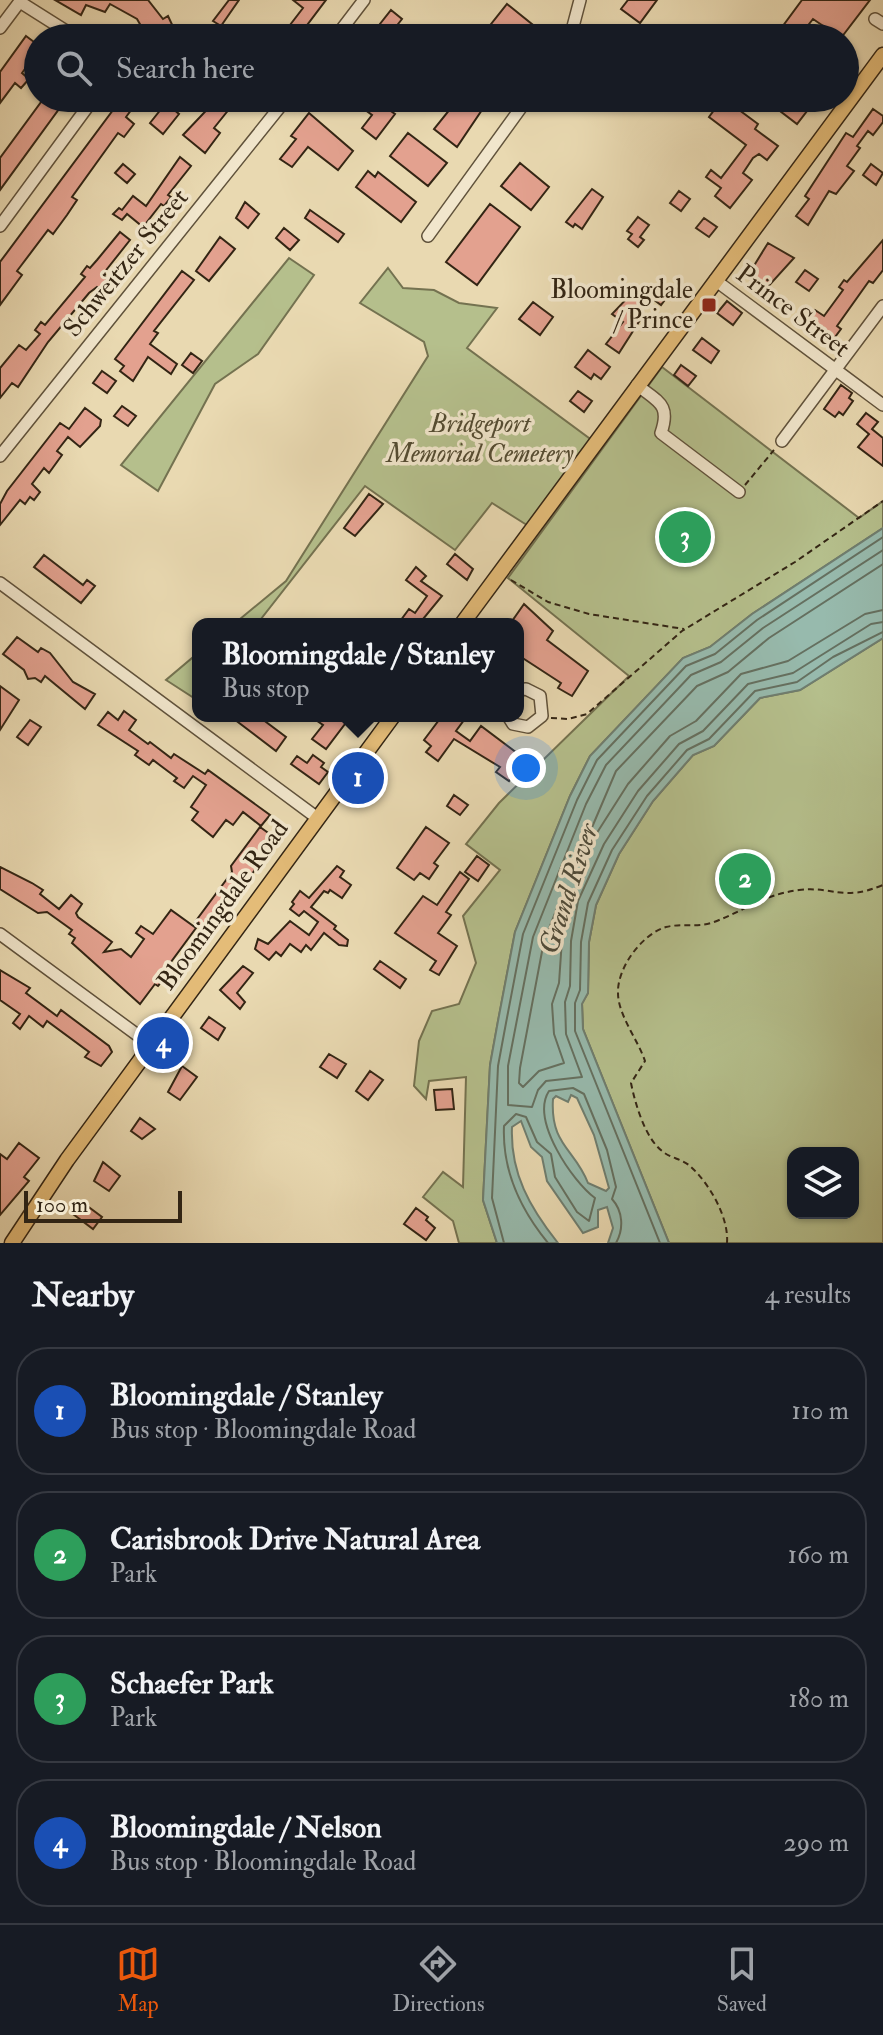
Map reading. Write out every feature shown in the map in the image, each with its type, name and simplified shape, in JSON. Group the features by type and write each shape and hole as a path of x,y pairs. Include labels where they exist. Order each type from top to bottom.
{"main road":[{"path":"859,87 883,55"},
{"path":"466,618 840,112"},
{"name":"Bloomingdale Road","path":"12,1243 67,1160 388,722"}],"street":[{"path":"346,24 364,0"},
{"path":"574,24 580,0"},
{"path":"0,28 20,1 55,24"},
{"path":"0,226 84,112"},
{"name":"Schweitzer Street","path":"0,456 276,112"},
{"path":"428,236 518,112"},
{"name":"Prince Street","path":"715,280 883,405"},
{"path":"782,441 883,306"},
{"path":"637,385 664,407 666,417 661,433 739,492"},
{"path":"0,583 316,817"},
{"path":"512,722 528,727 542,716 540,696 524,689"},
{"path":"0,934 151,1045"}],"path":[{"path":"739,492 782,441"},
{"path":"542,716 568,719 587,714 626,676 685,629 754,589 883,501"},
{"path":"508,579 548,602 589,614 685,629"},
{"path":"727,1243 728,1228 718,1207 689,1165 660,1151 634,1097 631,1083 645,1061 618,998 621,974 634,953 657,930 716,921 751,902 787,892 805,889 856,894 883,885"}],"green space":[{"path":"289,258 314,275 258,354 215,384 158,491 121,465"},
{"name":"Bridgeport Memorial Cemetery","path":"388,268 403,288 434,290 459,303 497,308 467,348 593,441 530,527 492,503 455,550 365,486 262,618 241,618 286,581 428,356 424,342 360,303"},
{"path":"662,367 859,518 883,501 883,528 752,614 710,647 683,658 590,756 570,796 515,932 498,1021 490,1065 483,1200 497,1243 459,1243 453,1221 423,1197 443,1172 463,1187 466,1077 429,1081 426,1099 414,1086 419,1041 432,1011 459,1004 476,963 463,916 500,870 466,844 499,803 629,676 508,578"},
{"path":"883,638 883,1243 669,1243 583,1029 582,1003 588,993 589,942 596,905 619,854 653,801 693,755 714,746 760,698 800,690"},
{"path":"192,658 192,697 166,680"}],"water":[{"name":"Grand River","path":"883,528 883,638 800,690 760,698 714,746 693,755 653,801 619,854 596,905 589,942 588,993 582,1004 583,1029 669,1243 608,1243 613,1228 607,1207 598,1210 598,1227 583,1233 547,1181 542,1157 531,1147 521,1121 512,1127 518,1175 539,1217 558,1243 497,1243 483,1200 490,1065 515,932 570,796 590,756 683,658 710,647 752,614","holes":["571,1095 577,1098 594,1135 609,1188 606,1191 588,1183 555,1127 553,1099 556,1096 568,1102"]}],"building":[{"path":"55,0 148,0 163,19 168,16 172,24 140,24 137,19 110,4 105,12 86,5 81,15"},
{"path":"229,0 239,0 222,24 213,21"},
{"path":"293,0 326,0 308,24 291,24 303,8"},
{"path":"628,0 657,0 640,23 621,9"},
{"path":"802,0 870,0 852,24 820,24 813,19 809,24 784,24"},
{"path":"507,4 532,24 491,24"},
{"path":"391,10 402,19 398,24 380,24"},
{"path":"24,39 24,85 21,88 15,83 0,103 0,72"},
{"path":"873,109 883,116 883,122 873,135 868,131 857,146 860,148 847,166 854,171 836,194 829,191 808,225 796,216 809,199 805,196 846,133 853,137"},
{"path":"34,112 57,112 0,190 0,158"},
{"path":"112,112 130,112 126,117 134,124 124,137 118,133 72,197 77,200 67,215 53,234 48,230 17,271 22,275 0,305 0,262"},
{"path":"159,112 179,114 163,134 150,123"},
{"path":"205,112 227,112 214,128 220,133 205,153 183,135"},
{"path":"368,112 395,114 376,139 362,128 372,115"},
{"path":"448,112 481,112 457,147 434,129"},
{"path":"713,112 742,112 758,124 755,129 778,146 767,160 759,154 753,158 743,173 752,180 730,208 715,196 721,188 706,177 711,170 721,178 746,145 709,117"},
{"path":"781,112 806,112 797,124"},
{"path":"309,113 353,151 338,170 308,147 292,167 280,159 296,139 291,136"},
{"path":"408,133 447,163 428,186 390,156"},
{"path":"180,157 191,166 168,195 171,197 164,206 161,204 143,227 127,214 122,220 113,214 119,208 122,210 133,196 146,206"},
{"path":"520,163 549,187 531,210 501,186"},
{"path":"123,164 135,174 127,183 115,173"},
{"path":"871,164 883,173 876,185 863,175"},
{"path":"368,171 375,177 378,172 416,202 401,222 356,187"},
{"path":"592,189 603,197 582,229 575,224 573,227 566,222"},
{"path":"679,191 690,199 681,211 670,203"},
{"path":"245,202 259,214 248,228 236,218"},
{"path":"490,204 520,227 477,285 446,262"},
{"path":"310,210 344,234 338,242 305,218"},
{"path":"638,217 649,225 640,237 644,240 638,247 628,239 632,234 627,231"},
{"path":"704,218 717,227 709,237 696,228"},
{"path":"284,228 299,240 290,250 276,238"},
{"path":"120,232 130,240 103,275 108,278 100,289 97,287 89,293 48,342 18,387 12,383 0,398 0,368 19,345 26,350 40,334 35,330 41,322 45,325 85,277 81,274 87,266 90,268"},
{"path":"220,237 235,249 209,281 196,271"},
{"path":"883,240 883,270 873,283 869,281 837,326 841,329 832,341 806,322 815,310 824,316 843,290 839,287 844,280 847,282"},
{"path":"768,243 794,258 765,290 747,277"},
{"path":"805,270 818,279 809,291 796,282"},
{"path":"182,271 194,280 154,331 158,333 150,344 177,364 171,374 148,357 133,381 120,371 124,366 115,359"},
{"path":"658,285 670,293 661,305 649,296"},
{"path":"633,292 647,302 638,314 642,317 619,353 606,344 623,322 612,314"},
{"path":"727,301 742,313 733,325 717,313"},
{"path":"533,302 553,317 540,335 519,319"},
{"path":"702,338 719,351 711,363 693,350"},
{"path":"588,350 610,367 601,379 594,374 591,379 575,367"},
{"path":"191,353 202,361 193,373 182,365"},
{"path":"681,365 696,376 688,386 674,375"},
{"path":"102,371 116,381 107,393 93,383"},
{"path":"841,385 852,393 849,398 853,401 843,415 839,412 835,417 824,409"},
{"path":"578,391 592,401 584,412 570,401"},
{"path":"122,406 136,416 128,426 114,416"},
{"path":"85,408 101,420 100,426 80,447 68,437 57,451 62,455 49,473 44,468 32,484 40,492 34,500 30,497 25,504 20,500 0,525 0,504 7,491 60,423 69,429"},
{"path":"866,413 878,422 872,429 883,438 883,466 858,447 869,434 857,424"},
{"path":"369,494 383,504 355,536 344,528"},
{"path":"455,554 473,569 467,580 447,564"},
{"path":"44,555 83,585 87,580 95,586 81,603 34,567"},
{"path":"416,567 426,576 421,581 442,596 424,618 402,618 409,609 415,613 427,596 406,580"},
{"path":"524,604 553,631 547,640 588,671 572,696 558,688 561,683 524,659 524,618 514,618"},
{"path":"17,637 38,652 41,648 50,653 73,682 95,694 85,709 45,676 41,682 35,678 28,679 24,670 3,654"},
{"path":"0,686 19,700 0,730"},
{"path":"124,711 136,720 129,730 148,744 150,742 171,758 174,754 205,774 208,770 270,815 261,826 243,812 233,825 226,820 213,837 192,820 198,812 191,807 206,785 193,776 184,788 174,781 177,778 153,760 149,765 135,755 138,751 98,725 108,712 118,720"},
{"path":"30,720 41,727 28,745 17,737"},
{"path":"238,722 266,722 286,737 276,751"},
{"path":"319,722 346,722 326,749 312,739 323,725"},
{"path":"438,722 463,722 456,731 470,741 481,726 525,759 509,781 496,772 500,767 454,739 438,761 426,752 431,746 424,740"},
{"path":"313,755 324,763 321,767 328,772 319,784 291,764 297,756 307,763"},
{"path":"454,795 468,805 460,815 447,806"},
{"path":"260,827 278,840 208,931 195,922"},
{"path":"426,827 449,843 434,863 438,866 429,879 420,873 414,880 397,868"},
{"path":"477,856 489,865 478,881 465,872"},
{"path":"337,866 344,871 340,877 351,885 342,898 330,890 328,893 324,891 311,907 336,926 334,929 348,940 347,946 339,945 324,933 311,950 306,945 301,952 290,944 281,956 276,952 269,960 255,949 258,939 268,944 290,921 309,935 318,922 304,911 299,916 290,909 294,904 292,902 300,891 309,898"},
{"path":"0,867 43,890 40,894 59,909 71,895 82,904 76,913 78,917 112,942 104,952 121,949 131,957 144,939 136,933 141,926 153,934 171,910 196,928 160,977 164,979 158,986 155,984 140,1004 72,943 75,938 69,934 72,930 47,912 38,913 0,889"},
{"path":"460,872 469,879 446,912 451,915 438,933 457,946 439,975 430,970 436,961 395,933 423,896 437,905"},
{"path":"380,961 406,979 400,988 374,969"},
{"path":"243,966 253,973 237,993 245,1002 240,1009 220,990"},
{"path":"0,970 30,988 26,993 57,1016 61,1010 109,1046 112,1052 101,1066 85,1057 89,1052 47,1021 43,1027 29,1016 20,1029 13,1023 20,1014 0,1000"},
{"path":"209,1017 225,1028 218,1040 201,1028"},
{"path":"329,1054 346,1064 337,1078 320,1067"},
{"path":"182,1066 197,1077 180,1100 168,1092"},
{"path":"370,1071 383,1080 368,1100 356,1091"},
{"path":"452,1089 454,1109 436,1110 434,1090"},
{"path":"140,1118 155,1129 142,1139 131,1131"},
{"path":"19,1143 39,1158 24,1177 29,1181 0,1215 0,1154 7,1159"},
{"path":"103,1162 120,1176 109,1191 94,1181"},
{"path":"82,1202 102,1217 93,1229 73,1214"},
{"path":"416,1208 428,1217 426,1220 435,1228 426,1240 404,1224"}],"place":[{"name":"Bloomingdale / Prince","path":"709,305"},
{"name":"Schaefer Park","path":"685,537"},
{"name":"Bloomingdale / Stanley","path":"358,778"},
{"name":"Carisbrook Drive Natural Area","path":"745,879"},
{"name":"Bloomingdale / Nelson","path":"163,1043"}]}
